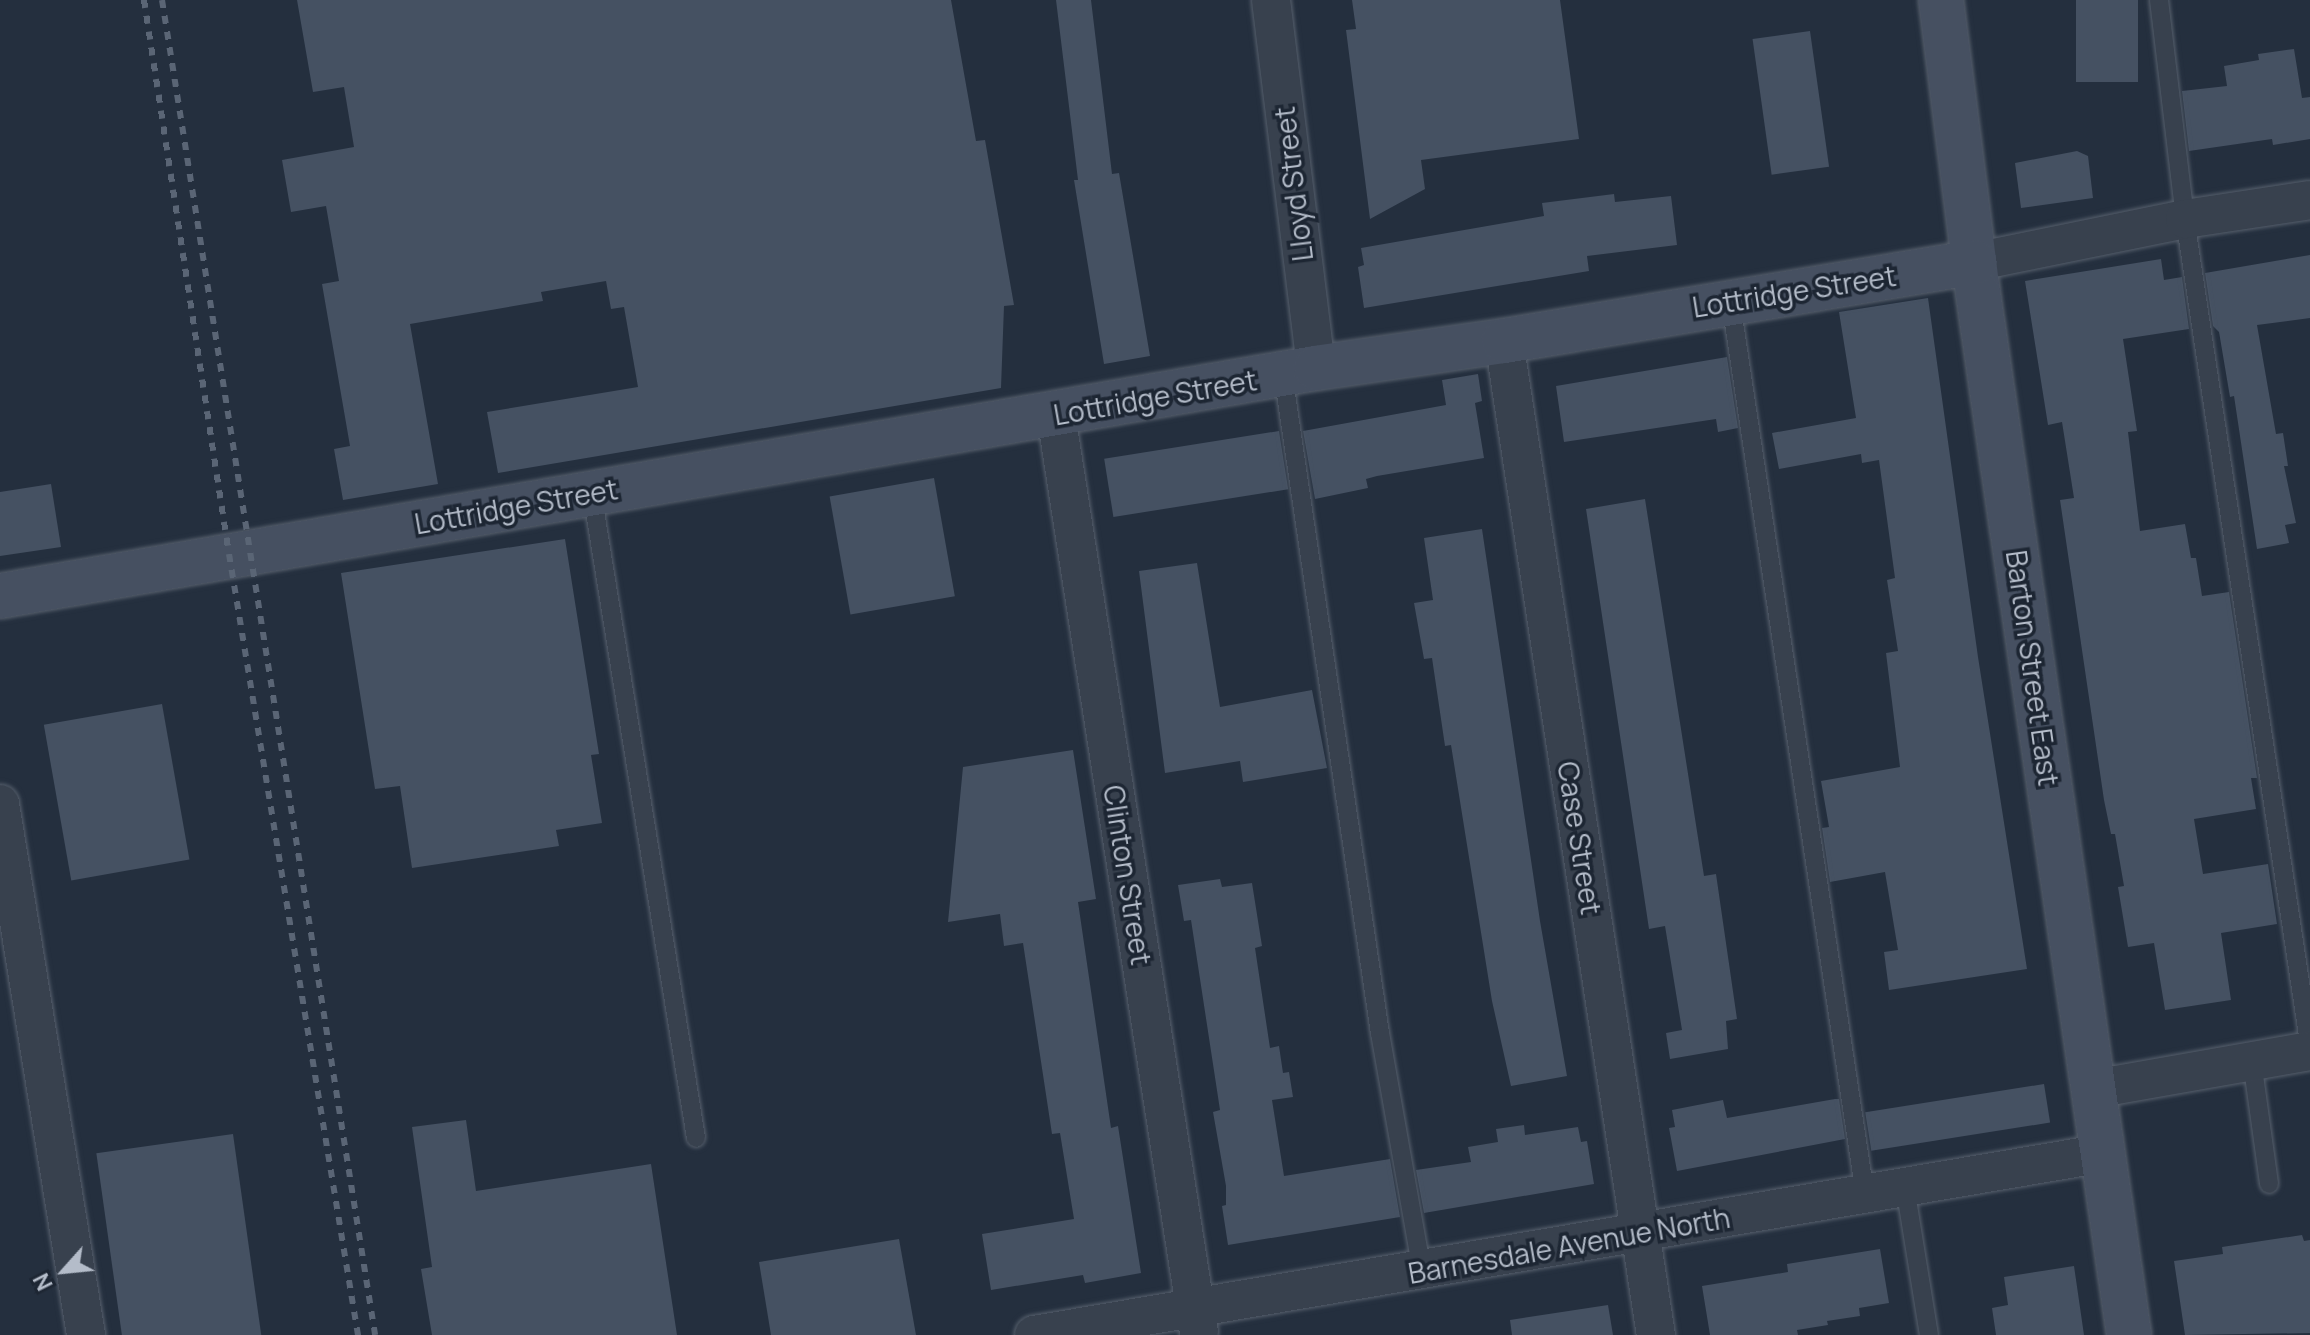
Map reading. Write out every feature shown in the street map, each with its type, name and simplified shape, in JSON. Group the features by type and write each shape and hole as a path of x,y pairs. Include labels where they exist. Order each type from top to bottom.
{"street":[{"name":"Lloyd Street","path":"1271,0 1300,371"},
{"name":"Barton Street East","path":"1941,0 1974,262 2129,1335"},
{"name":"Lottridge Street","path":"0,596 1300,371 1504,341 1974,262 2185,219 2310,200"},
{"name":"Case Street","path":"1504,341 1656,1335"},
{"name":"Clinton Street","path":"1056,415 1198,1322"},
{"path":"0,804 86,1335"},
{"path":"2094,1089 2310,1049"},
{"name":"Barnesdale Avenue North","path":"1034,1335 1198,1322 1422,1272 2104,1153"}],"lane":[{"path":"2159,0 2185,219 2310,1049"},
{"path":"1731,301 1865,1194"},
{"path":"1300,371 1380,1033 1422,1272"},
{"path":"592,493 696,1138"},
{"path":"2252,1061 2269,1184"},
{"path":"1905,1187 1929,1335"}],"building":[{"path":"297,0 951,0 976,141 985,140 1014,305 1004,306 1001,388 498,473 487,412 638,387 624,307 611,309 606,281 541,292 543,301 410,324 438,484 343,500 334,449 350,446 322,284 339,281 326,206 291,212 282,160 354,147 344,87 313,92"},
{"path":"1056,0 1091,0 1112,174 1119,173 1150,356 1104,364 1074,180 1078,180"},
{"path":"1352,0 1560,0 1579,139 1421,160 1425,189 1370,219 1346,30 1356,29"},
{"path":"2076,0 2138,0 2138,82 2076,82"},
{"path":"1810,31 1829,167 1772,175 1753,39"},
{"path":"2294,49 2302,98 2310,97 2310,139 2273,145 2272,139 2189,151 2182,91 2227,86 2224,66 2259,60 2258,54"},
{"path":"2077,151 2088,156 2093,198 2021,208 2015,163"},
{"path":"1614,194 1615,202 1671,196 1677,245 1587,256 1589,271 1364,308 1358,267 1364,265 1361,248 1544,216 1542,203"},
{"path":"2310,255 2310,318 2257,325 2276,434 2283,433 2288,466 2284,466 2296,523 2285,525 2289,543 2257,549 2234,396 2230,397 2219,332 2213,326 2205,273"},
{"path":"2161,259 2164,280 2182,277 2189,329 2123,339 2137,431 2128,432 2140,531 2185,524 2191,558 2196,558 2202,596 2229,592 2257,778 2251,778 2256,809 2194,819 2203,874 2268,864 2277,924 2221,933 2231,1000 2165,1010 2154,943 2128,947 2118,887 2124,886 2115,834 2111,834 2104,800 2060,500 2074,498 2062,422 2048,425 2025,281"},
{"path":"1928,298 1978,657 2027,969 1889,990 1884,952 1898,950 1885,872 1830,882 1822,828 1829,827 1821,781 1900,767 1886,653 1898,651 1887,580 1895,578 1879,460 1862,463 1861,454 1779,469 1772,433 1856,418 1839,312"},
{"path":"1727,357 1738,428 1718,432 1716,419 1564,442 1556,386"},
{"path":"1478,374 1482,401 1475,403 1484,458 1377,476 1366,479 1368,488 1315,499 1303,431 1446,405 1442,380"},
{"path":"1279,431 1288,489 1113,517 1104,459"},
{"path":"934,478 955,596 850,615 830,496"},
{"path":"51,484 61,547 0,556 0,492"},
{"path":"1645,499 1704,876 1716,874 1737,1019 1726,1021 1728,1049 1670,1059 1666,1033 1682,1030 1665,926 1649,929 1586,509"},
{"path":"1482,529 1540,921 1567,1076 1511,1086 1492,1001 1451,745 1445,746 1432,658 1424,659 1414,603 1433,600 1424,538"},
{"path":"565,539 599,754 591,755 602,823 556,830 559,846 412,868 400,786 375,789 341,573"},
{"path":"1197,563 1220,707 1312,690 1327,768 1243,782 1240,761 1165,773 1139,571"},
{"path":"162,704 189,860 71,880 44,725"},
{"path":"1073,750 1096,899 1078,902 1111,1128 1118,1126 1141,1273 1085,1283 1083,1275 991,1290 982,1234 1074,1219 1060,1133 1052,1134 1023,943 1004,946 1000,914 948,922 963,767"},
{"path":"1220,879 1222,887 1252,883 1262,946 1255,948 1270,1048 1279,1046 1283,1073 1289,1072 1293,1097 1272,1100 1284,1176 1390,1159 1400,1217 1228,1245 1222,1206 1226,1205 1226,1186 1213,1112 1220,1110 1191,920 1184,921 1178,885"},
{"path":"2044,1084 2050,1123 1871,1151 1865,1112"},
{"path":"1839,1099 1845,1139 1677,1171 1669,1128 1675,1127 1672,1110 1723,1100 1727,1118"},
{"path":"466,1120 476,1191 651,1164 677,1335 432,1335 421,1269 432,1267 412,1127"},
{"path":"1524,1125 1525,1135 1578,1127 1581,1142 1587,1141 1594,1184 1424,1213 1416,1170 1471,1162 1468,1147 1498,1142 1496,1129"},
{"path":"233,1134 261,1335 122,1335 96,1153"},
{"path":"2302,1235 2304,1241 2310,1240 2310,1333 2185,1335 2174,1261 2223,1254 2222,1247"},
{"path":"899,1239 916,1335 771,1335 759,1262"},
{"path":"1880,1249 1889,1303 1859,1308 1860,1316 1797,1330 1798,1335 1710,1335 1702,1286 1788,1272 1787,1264"},
{"path":"2074,1266 2084,1335 1996,1335 1992,1308 2008,1305 2004,1277"},
{"path":"1608,1305 1613,1335 1512,1335 1510,1320"}],"railway":[{"path":"144,0 229,554 358,1335"},
{"path":"162,0 375,1335"}]}
